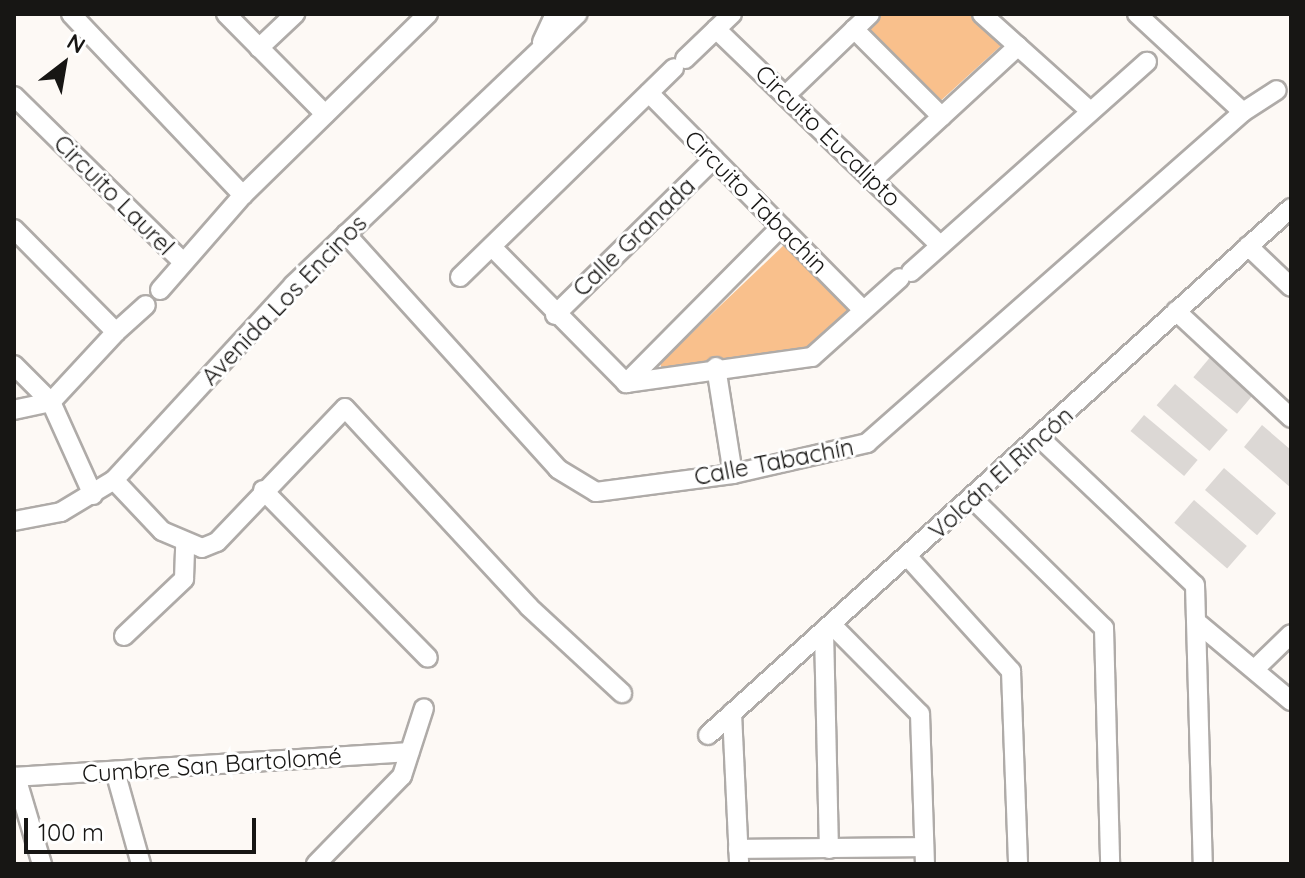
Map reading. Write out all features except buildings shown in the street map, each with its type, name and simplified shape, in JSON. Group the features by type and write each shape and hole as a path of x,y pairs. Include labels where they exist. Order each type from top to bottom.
{"street":[{"path":"71,14 243,195"},
{"path":"226,14 325,114"},
{"path":"259,48 295,14"},
{"path":"160,290 181,260 243,195 428,14"},
{"name":"Avenida Los Encinos","path":"539,48 555,14"},
{"name":"Avenida Los Encinos","path":"14,521 61,512 114,480 346,234 578,14"},
{"path":"460,277 732,14"},
{"path":"787,94 870,14"},
{"path":"982,14 1088,109"},
{"path":"1137,14 1243,112"},
{"name":"Circuito Eucalipto","path":"716,29 787,94 939,244"},
{"path":"854,29 942,117"},
{"path":"874,179 1018,46"},
{"path":"626,383 716,367 812,357 1088,109 1147,62"},
{"name":"Calle Tabachín","path":"346,234 558,469 596,492 733,474 867,443 1243,112 1277,90"},
{"name":"Circuito Tabachin","path":"649,93 863,310"},
{"name":"Circuito Laurel","path":"14,96 181,260"},
{"name":"Calle Granada","path":"555,315 714,159"},
{"name":"Volcán El Rincón","path":"708,735 1041,439 1291,208"},
{"path":"626,383 781,227"},
{"path":"14,229 116,332"},
{"path":"1248,246 1291,287"},
{"path":"493,248 555,315 626,383"},
{"path":"14,410 51,402 116,332 146,305"},
{"path":"1176,311 1291,418"},
{"path":"14,365 51,402 93,495"},
{"path":"716,367 733,474"},
{"path":"114,480 185,545 217,542 263,490 345,408 529,607 622,693"},
{"path":"1041,439 1191,578 1199,624 1203,864"},
{"path":"263,490 428,658"},
{"path":"973,499 1104,628 1110,864"},
{"path":"124,636 184,579 185,545"},
{"path":"908,557 1011,671 1018,864"},
{"path":"1199,624 1257,667 1291,701 1291,710"},
{"path":"828,628 829,849"},
{"path":"732,713 738,856 829,849 924,856 920,714 828,628"},
{"path":"1257,667 1291,634"},
{"path":"316,864 402,776 424,708"},
{"name":"Cumbre San Bartolomé","path":"15,777 409,752"},
{"path":"115,771 141,864"},
{"path":"15,777 42,864"}],"shaded area":[{"path":"879,14 969,14 1004,43 936,105 862,29"},
{"path":"784,245 852,314 807,354 663,373 660,363"}]}
